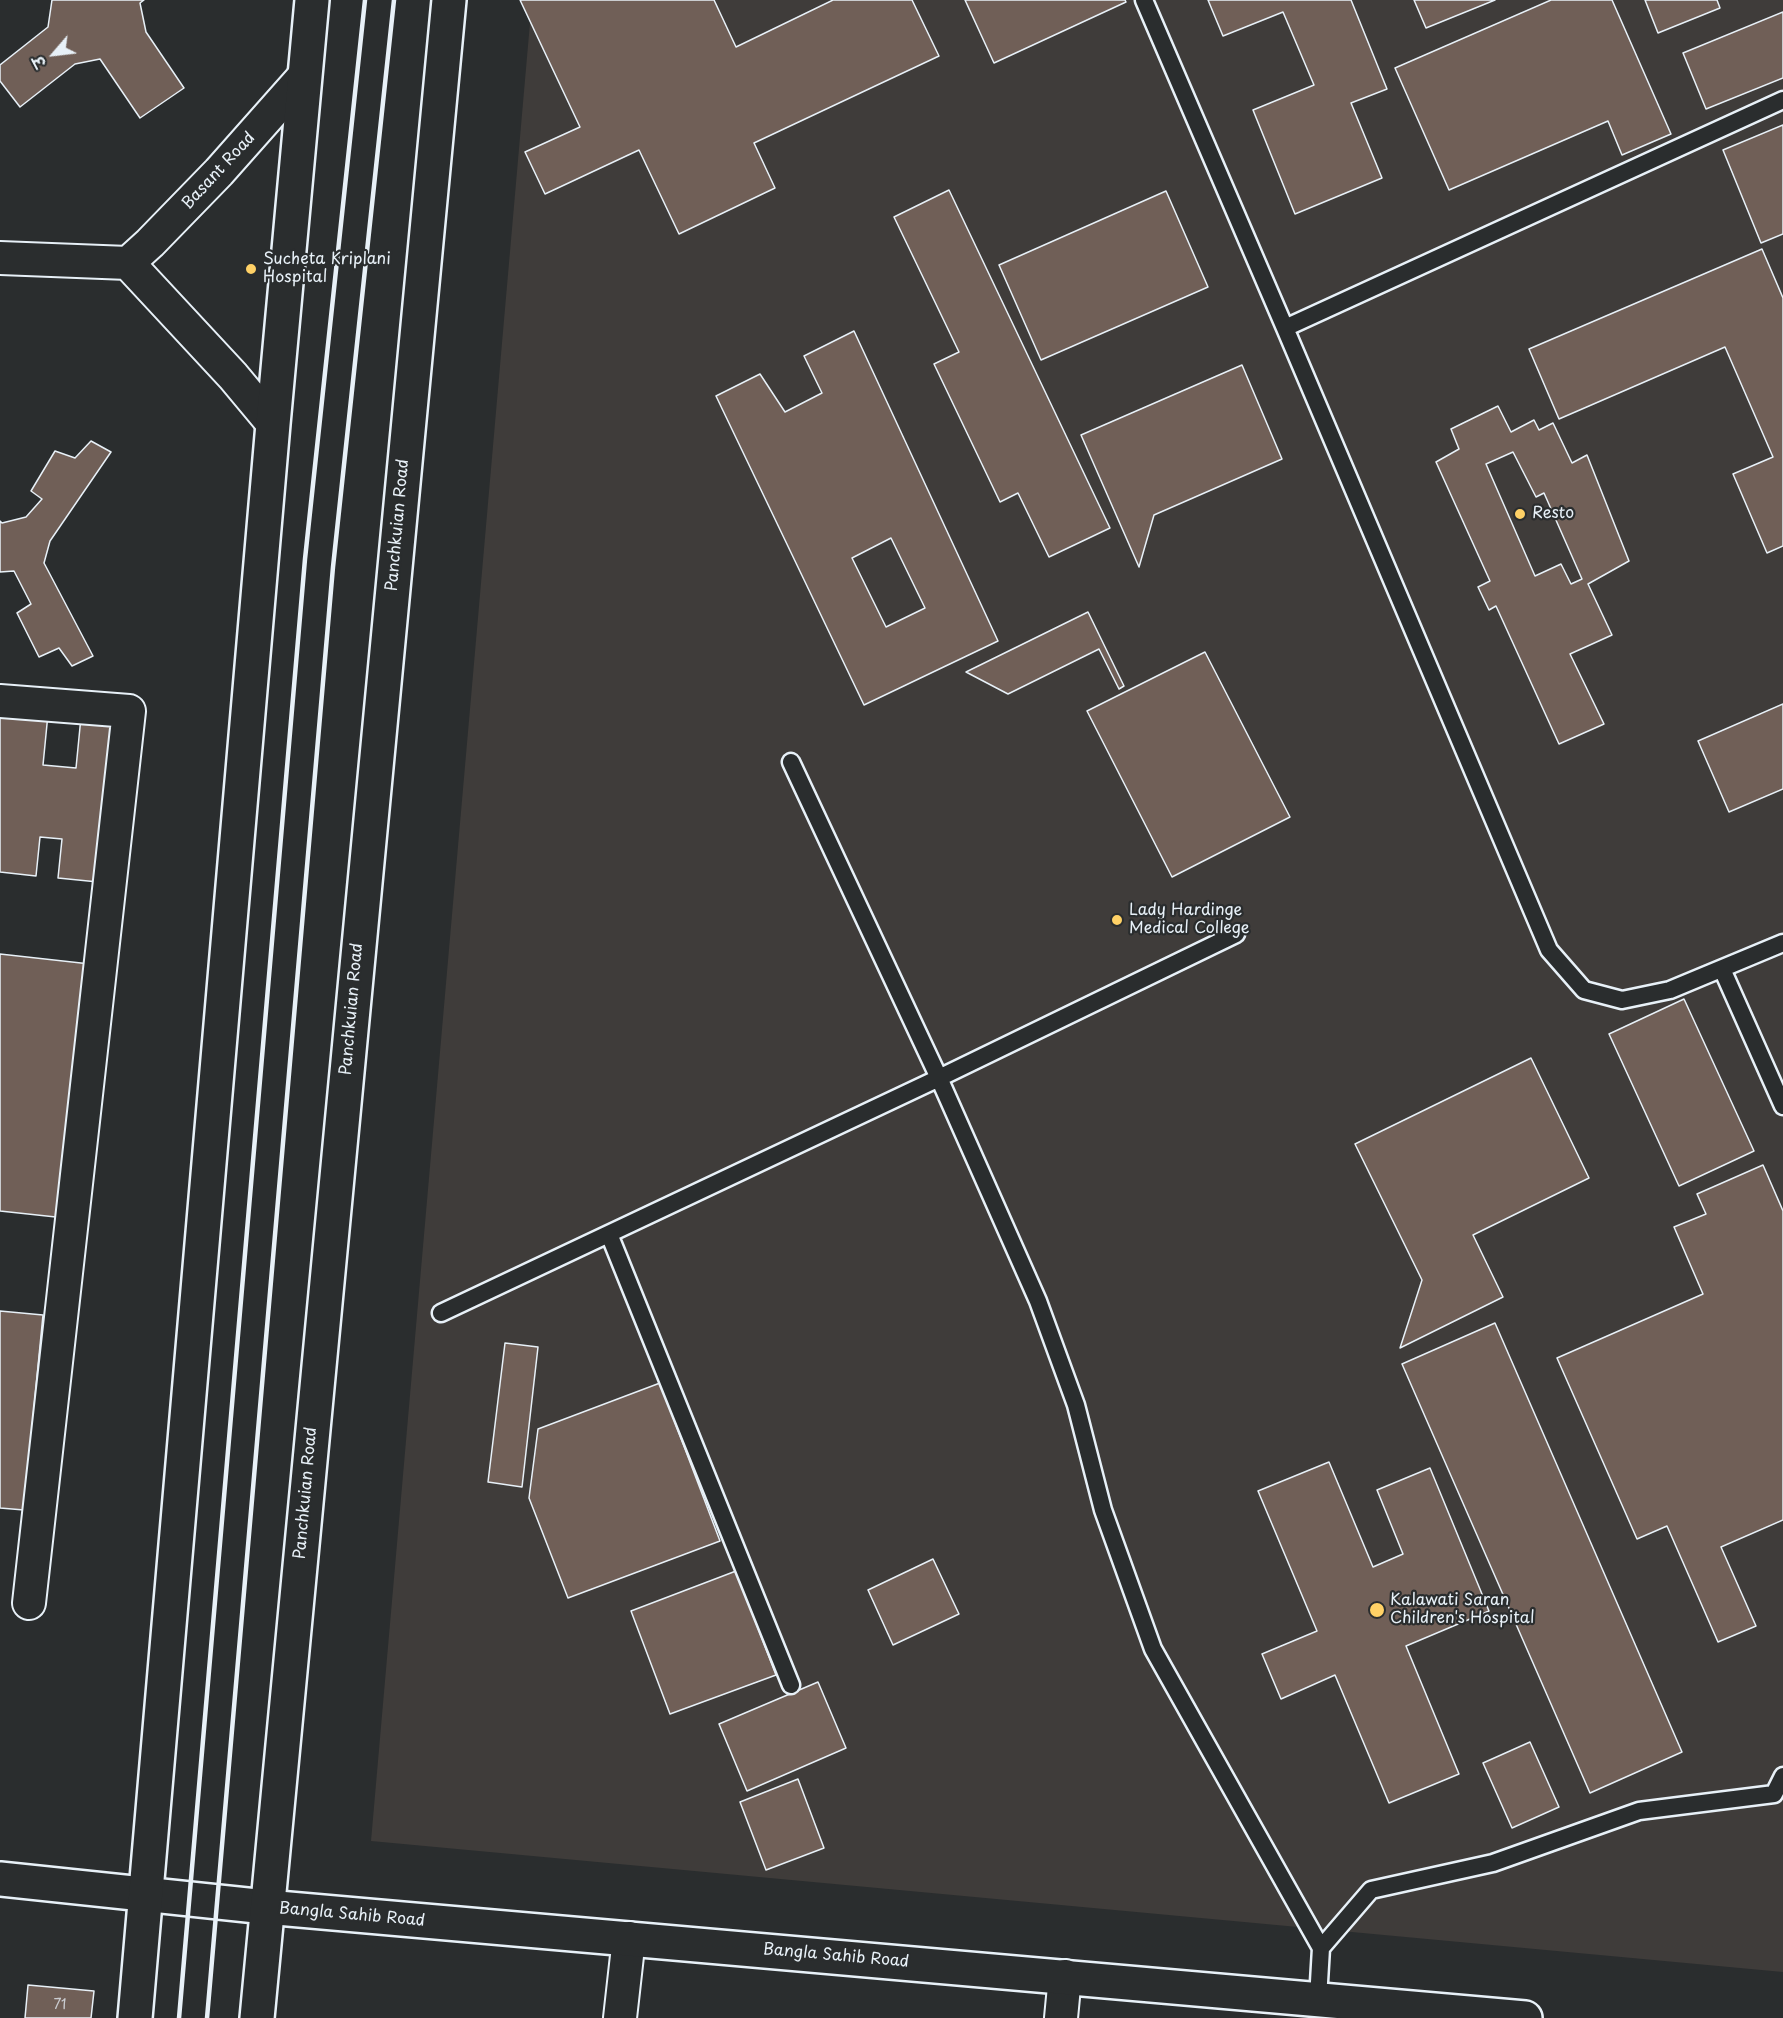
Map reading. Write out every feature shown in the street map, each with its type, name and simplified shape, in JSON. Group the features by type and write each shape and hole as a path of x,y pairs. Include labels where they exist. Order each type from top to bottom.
{"main road":[{"path":"135,2018 273,424 312,0"},
{"name":"Panchkuian Road","path":"257,2018 449,0"},
{"name":"Bangla Sahib Road","path":"0,1879 266,1907 1525,2018"}],"street":[{"name":"Basant Road","path":"128,263 219,172 305,75"},
{"path":"0,258 128,263 245,390 273,424"},
{"path":"0,701 129,711 29,1603"},
{"path":"620,2018 629,1938"},
{"path":"1061,2018 1065,1976"}],"lane":[{"path":"1144,0 1549,950 1584,990 1622,1000 1670,990 1783,943"},
{"path":"1285,328 1783,100"},
{"path":"791,762 939,1078 1038,1301 1076,1405 1104,1510 1153,1649 1321,1948 1318,1998"},
{"path":"441,1313 939,1078 1236,934"},
{"path":"1722,969 1783,1106"},
{"path":"609,1234 791,1685"},
{"path":"1321,1948 1371,1890 1492,1863 1639,1811 1774,1794 1783,1776"}],"shaded area":[{"name":"Lady Hardinge Medical College","path":"532,0 1783,0 1783,1972 371,1841"}],"building":[{"path":"52,0 144,0 140,3 146,32 184,88 140,118 100,59 75,64 20,107 0,81 0,65 48,27"},
{"path":"520,0 714,0 736,47 833,0 912,0 939,56 754,143 775,188 679,234 639,150 545,194 525,152 580,127"},
{"path":"965,0 1125,0 1126,2 994,63"},
{"path":"1208,0 1351,0 1387,89 1351,103 1382,178 1295,214 1253,110 1314,85 1283,12 1223,36"},
{"path":"1414,0 1495,0 1426,28"},
{"path":"1551,0 1612,0 1671,134 1622,155 1608,121 1449,190 1395,68"},
{"path":"1645,0 1717,0 1720,8 1658,33"},
{"path":"1783,12 1783,78 1706,109 1683,53"},
{"path":"1783,125 1783,234 1761,243 1723,150"},
{"path":"949,190 1110,528 1049,557 1018,493 1000,502 934,364 959,352 894,217"},
{"path":"1166,191 1208,287 1041,360 999,265"},
{"path":"1762,249 1783,298 1783,546 1767,553 1733,474 1773,457 1725,347 1559,419 1529,349"},
{"path":"854,331 998,641 864,705 716,396 760,374 785,412 822,393 804,356","holes":["891,538 925,608 886,627 852,558"]},
{"path":"1242,365 1282,459 1154,515 1139,567 1081,435"},
{"path":"1498,406 1511,432 1534,420 1539,430 1553,423 1572,463 1587,455 1629,561 1588,584 1612,635 1570,654 1604,724 1559,744 1496,606 1489,610 1478,587 1490,581 1436,462 1459,449 1451,429","holes":["1513,452 1536,497 1544,493 1582,579 1571,584 1561,564 1535,576 1486,464"]},
{"path":"91,441 111,452 50,541 44,563 93,656 72,666 59,648 39,657 17,613 31,604 14,571 0,572 0,521 2,523 26,517 42,499 31,491 55,451 75,458"},
{"path":"1088,612 1124,686 1119,689 1099,649 1008,694 966,672"},
{"path":"1205,652 1290,817 1172,877 1087,711"},
{"path":"1783,704 1783,789 1729,812 1698,741"},
{"path":"0,709 48,714 43,765 76,768 81,717 123,721 108,883 58,878 62,839 40,837 36,876 0,872"},
{"path":"0,954 90,964 65,1218 0,1211"},
{"path":"1684,999 1754,1151 1679,1186 1609,1034"},
{"path":"1531,1058 1589,1178 1473,1235 1503,1297 1400,1348 1422,1280 1355,1144"},
{"path":"1763,1165 1783,1211 1783,1520 1721,1547 1756,1626 1718,1642 1667,1526 1637,1539 1557,1358 1703,1294 1674,1227 1706,1214 1697,1194"},
{"path":"0,1311 43,1315 24,1510 0,1508"},
{"path":"1495,1323 1682,1752 1590,1793 1402,1364"},
{"path":"505,1343 538,1347 522,1487 488,1482"},
{"path":"660,1383 720,1541 568,1598 529,1498 538,1429"},
{"path":"1329,1462 1373,1567 1403,1554 1377,1490 1430,1468 1489,1611 1406,1646 1459,1774 1389,1803 1335,1675 1281,1699 1262,1654 1317,1631 1258,1491"},
{"path":"933,1559 959,1614 893,1645 868,1590"},
{"path":"736,1571 776,1675 670,1714 631,1611"},
{"path":"818,1682 846,1748 747,1791 719,1724"},
{"path":"1530,1742 1559,1807 1512,1828 1483,1763"},
{"path":"798,1779 824,1848 766,1870 740,1802"},
{"path":"28,1985 94,1991 91,2018 25,2018"}],"railway":[{"path":"179,2018 305,559 365,0"},
{"path":"207,2018 333,567 394,0"}],"place":[{"name":"Sucheta Kriplani Hospital","path":"251,269"},
{"name":"Resto","path":"1520,514"},
{"name":"Lady Hardinge Medical College","path":"1117,920"},
{"name":"Kalawati Saran Children's Hospital","path":"1377,1610"}]}
